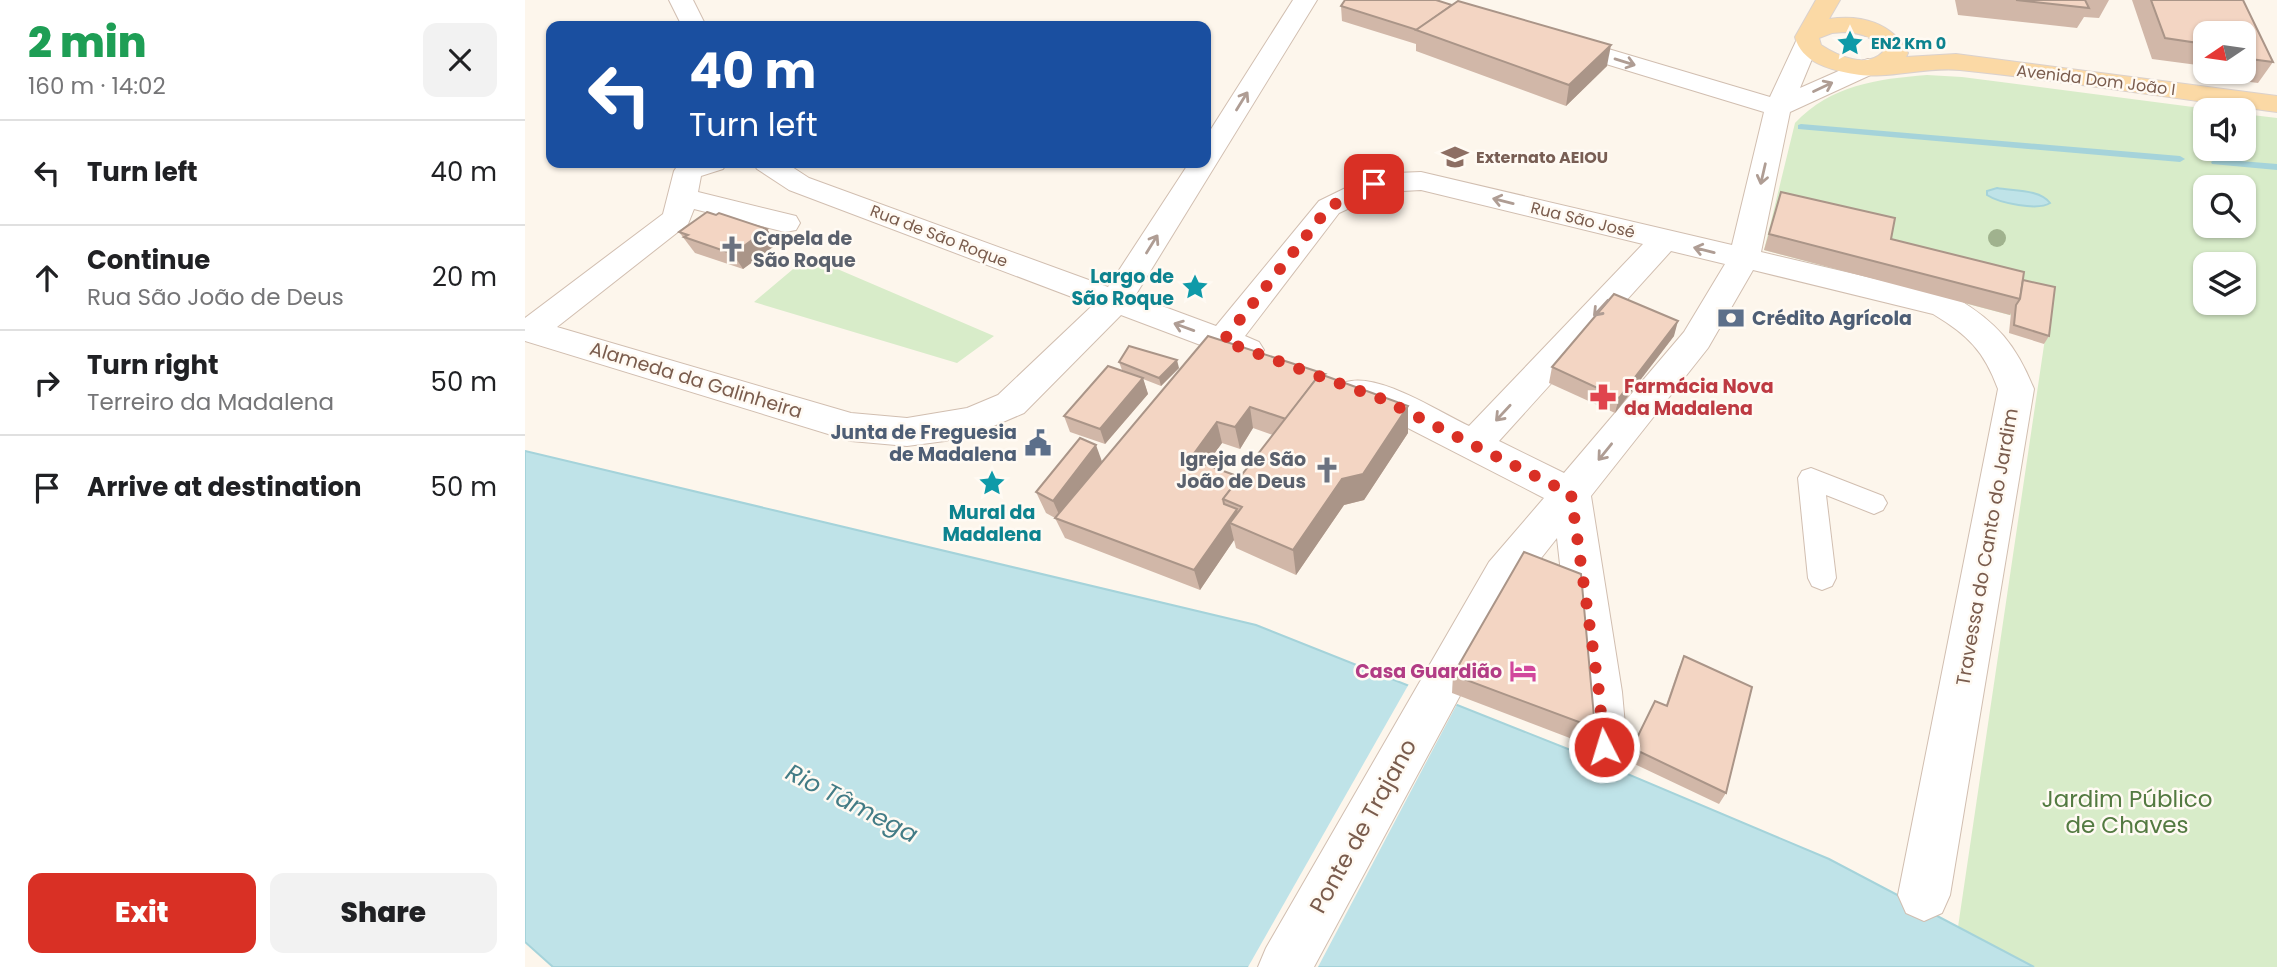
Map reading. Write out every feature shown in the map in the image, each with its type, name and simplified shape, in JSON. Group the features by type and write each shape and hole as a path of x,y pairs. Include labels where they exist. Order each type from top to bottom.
{"main road":[{"path":"1808,38 1828,0"},
{"path":"1838,0 1850,15 1889,40 1896,53 1887,63 1872,67"},
{"path":"1808,38 1828,25 1875,32"},
{"name":"Avenida Dom João I","path":"1875,32 1956,62"},
{"name":"Avenida Dom João I","path":"1808,38 1818,55 1828,60 1872,67 1956,62 2277,104"}],"street":[{"path":"681,0 692,21"},
{"name":"Alameda da Galinheira","path":"1211,150 1305,0"},
{"path":"1539,36 1778,108 1872,67"},
{"name":"Ponte de Trajano","path":"1285,967 1504,574 1696,340 1744,259 1778,108 1808,38"},
{"name":"Rua de São Roque","path":"775,168 799,184 1272,359"},
{"name":"Alameda da Galinheira","path":"528,330 851,427 907,432 945,427 976,419 1011,404 1115,302 1200,168"},
{"path":"528,330 677,218 686,175 785,223"},
{"name":"Rua São José","path":"1223,341 1329,207 1374,184 1397,180 1421,181 1744,259"},
{"path":"1474,445 1664,240"},
{"name":"Travessa do Canto do Jardim","path":"1744,259 1944,306 1975,323 1991,338 2007,363 2016,389 1976,543 1924,895"},
{"path":"1333,381 1382,399 1571,494 1599,692 1604,747"}],"lane":[{"path":"1822,578 1811,478 1874,503"}],"green space":[{"name":"Jardim Público de Chaves","path":"1927,75 1962,77 2193,107 2193,161 2256,161 2256,115 2277,118 2277,967 2034,967 1958,927 2047,325 1764,250 1795,123 1809,110 1839,92 1873,82"},
{"path":"814,258 994,336 957,363 754,302 805,259"}],"water":[{"path":"1997,188 2033,193 2046,198 2050,203 2037,206 2019,205 1987,195 1987,191"},
{"name":"Rio Tâmega","path":"525,451 1256,625 1573,751 1829,859 2034,967 553,967 525,942"}],"pier":[{"path":"1410,682 1458,702 1318,967 1248,967"}],"building":[{"path":"1345,0 1436,0 1452,5 1417,30 1341,6"},
{"path":"2016,0 2085,0 2089,8"},
{"path":"2151,0 2243,0 2253,21 2193,21 2193,42 2165,38"},
{"path":"1458,1 1611,45 1569,85 1416,30"},
{"path":"2256,27 2273,62 2256,60"},
{"path":"1781,192 1895,218 1891,239 2024,272 2020,299 1769,234"},
{"path":"707,212 716,215 719,213 767,229 733,254 684,237 688,235 679,232"},
{"path":"2023,280 2055,287 2049,336 2014,325"},
{"path":"1614,294 1678,321 1619,398 1552,367"},
{"path":"1208,336 1325,374 1320,374 1286,419 1250,407 1235,427 1217,422 1190,459 1240,477 1223,499 1224,504 1237,509 1194,570 1055,518"},
{"path":"1129,346 1177,360 1159,378 1119,362"},
{"path":"1108,366 1143,378 1100,429 1064,416"},
{"name":"Igreja de São João de Deus","path":"1320,374 1408,406 1363,474 1342,479 1293,550 1230,523 1242,507 1223,499"},
{"path":"1080,438 1096,445 1053,501 1036,492"},
{"name":"Casa Guardião","path":"1524,552 1581,574 1595,728 1453,675"},
{"path":"1684,656 1752,687 1726,793 1632,748 1655,701 1667,706"}],"waterway":[{"path":"1801,127 2180,159"},
{"path":"2216,162 2277,167"}],"place":[{"name":"EN2 Km 0","path":"1850,43"},
{"name":"Externato AEIOU","path":"1455,157"},
{"name":"Capela de São Roque","path":"732,249"},
{"name":"Largo de São Roque","path":"1195,287"},
{"name":"Crédito Agrícola","path":"1731,318"},
{"name":"Farmácia Nova da Madalena","path":"1603,397"},
{"name":"Junta de Freguesia de Madalena","path":"1038,443"},
{"name":"Igreja de São João de Deus","path":"1327,470"},
{"name":"Mural da Madalena","path":"992,483"},
{"name":"Casa Guardião","path":"1523,671"}],"route":[{"path":"1374,184 1349,194 1329,207 1223,341 1382,399 1571,494 1599,692 1604,747"}]}
